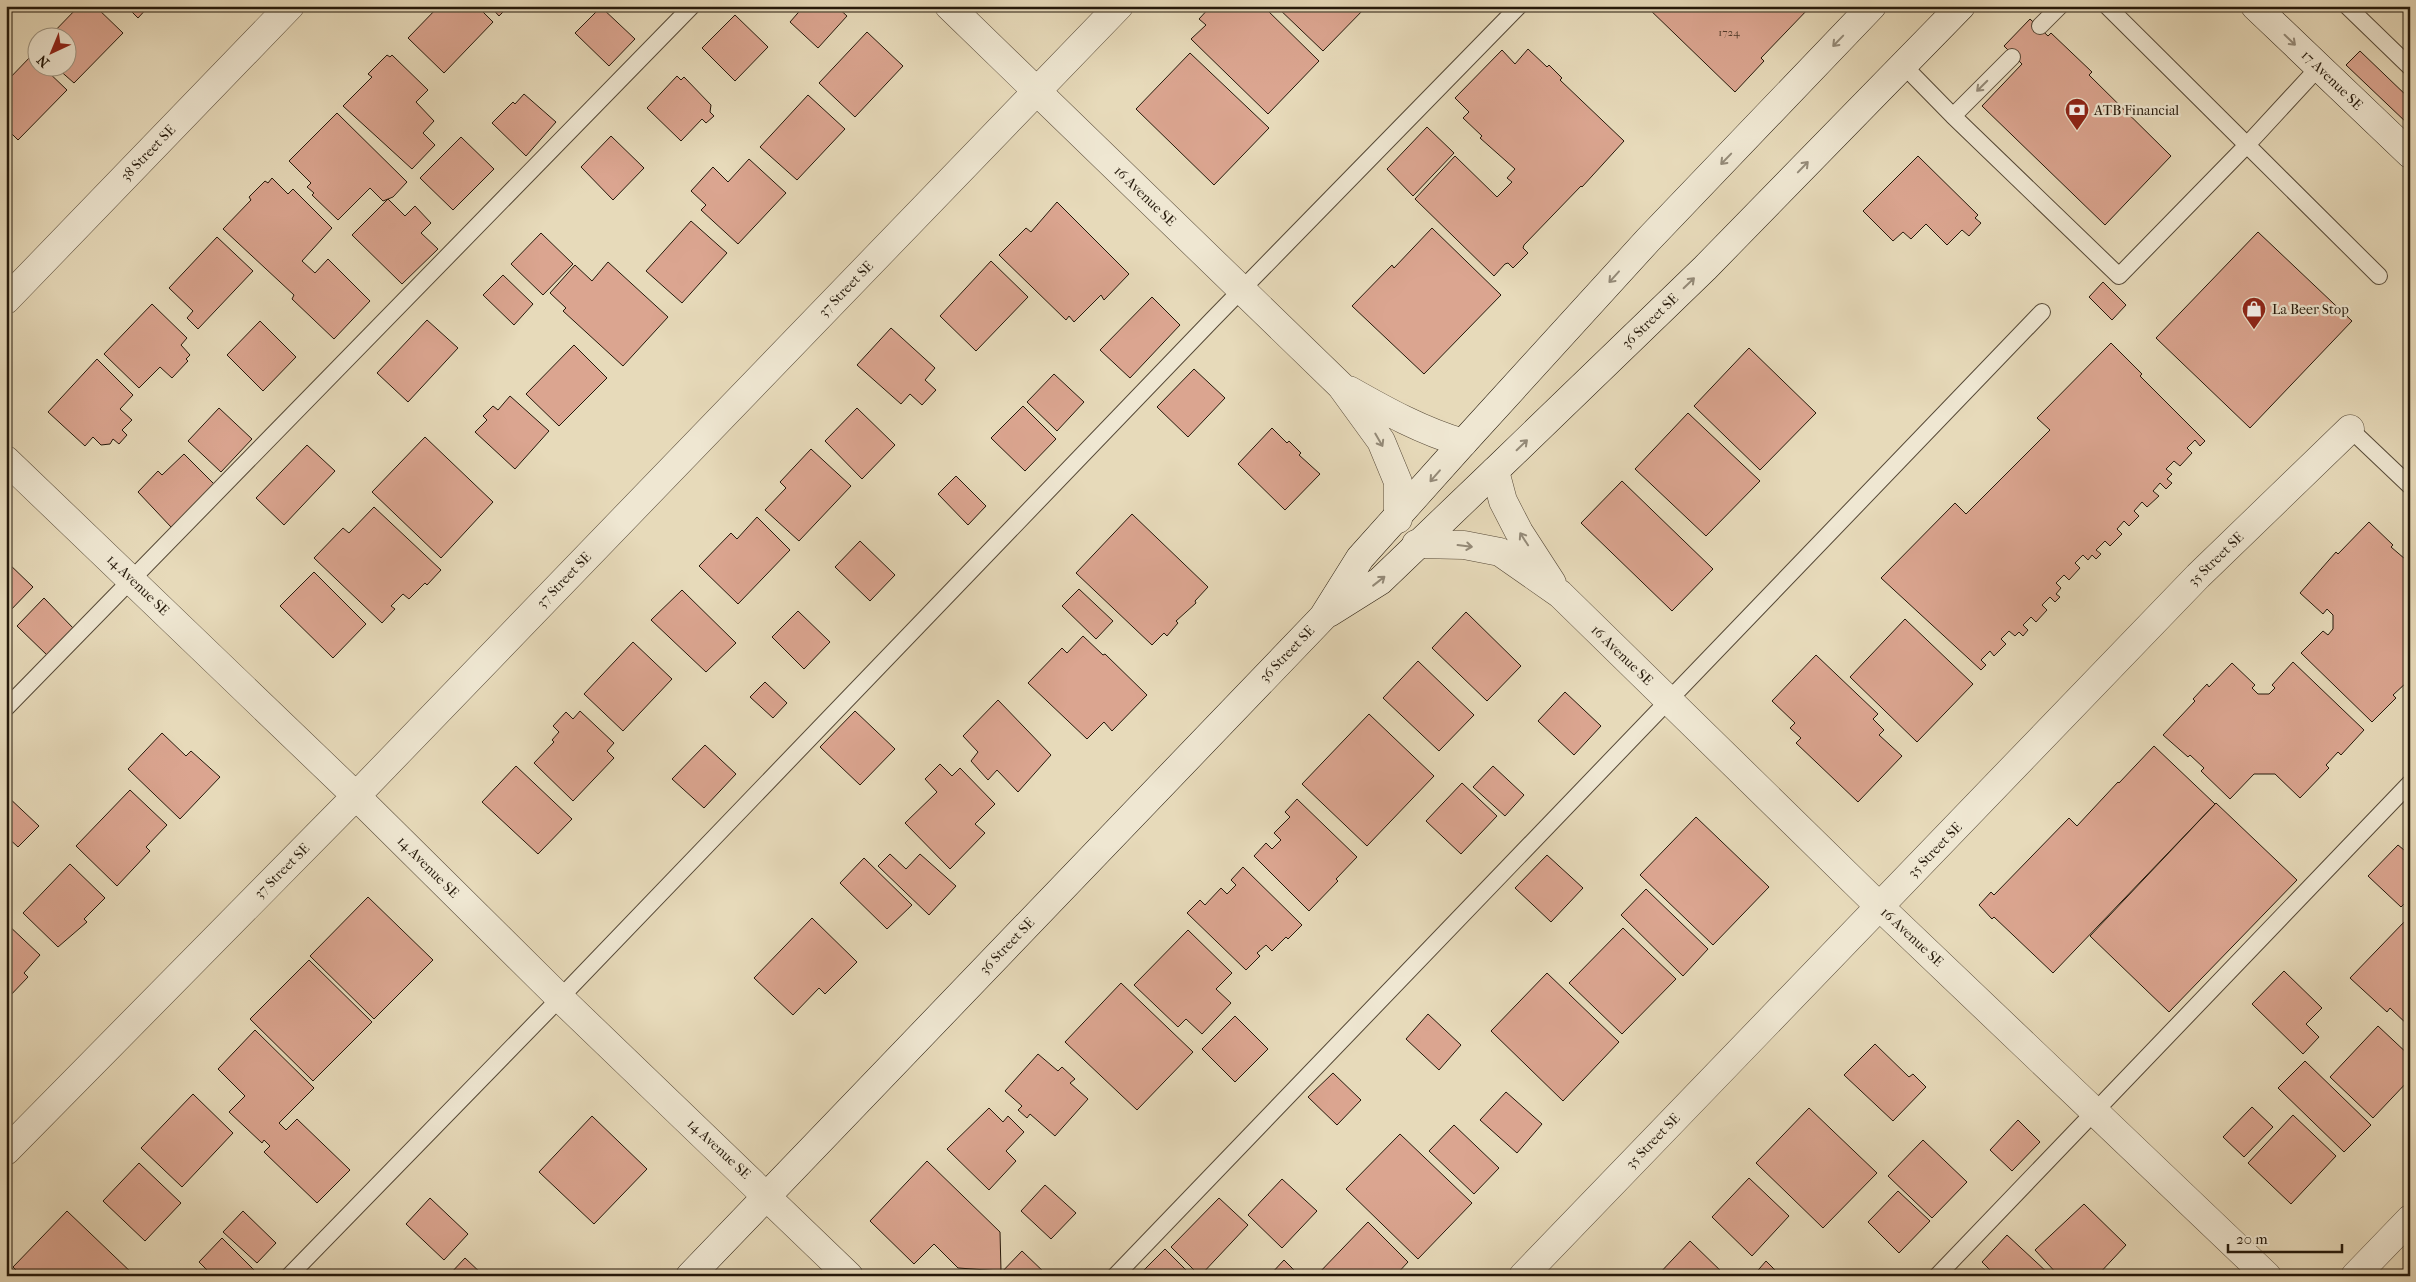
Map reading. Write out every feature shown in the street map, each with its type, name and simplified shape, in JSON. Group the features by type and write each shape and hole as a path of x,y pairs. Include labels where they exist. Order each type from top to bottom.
{"street":[{"name":"38 Street SE","path":"6,300 290,6"},
{"name":"16 Avenue SE","path":"949,6 1341,386 1381,441 1398,482 1398,519"},
{"name":"37 Street SE","path":"6,1151 356,796 1119,6"},
{"name":"36 Street SE","path":"690,1276 1323,617 1360,558 1398,519 1463,443 1648,240 1872,6"},
{"name":"36 Street SE","path":"1323,617 1380,581 1416,544 1495,471 1704,268 1961,6"},
{"name":"17 Avenue SE","path":"2255,6 2410,154"},
{"name":"16 Avenue SE","path":"1341,386 1396,417 1436,435 1463,443"},
{"name":"35 Street SE","path":"1523,1276 2198,576 2350,429"},
{"name":"14 Avenue SE","path":"6,460 131,578 356,796 560,998 767,1195 849,1276"},
{"name":"16 Avenue SE","path":"1495,471 1503,501 1519,532 1560,594"},
{"name":"16 Avenue SE","path":"1416,544 1464,545 1500,552 1560,594 1880,907 2267,1276"},
{"path":"2355,1276 2410,1219"}],"lane":[{"path":"6,708 692,6"},
{"path":"289,1276 1519,6"},
{"path":"2040,26 2060,6"},
{"path":"2108,6 2379,276"},
{"path":"2347,6 2410,68"},
{"path":"1953,116 2012,56"},
{"path":"1904,66 1953,116 2119,276 2247,145 2319,67"},
{"path":"1115,1276 2042,312"},
{"path":"2350,429 2410,486"},
{"path":"1937,1276 2410,783"}],"building":[{"path":"79,6 95,6 123,33 74,83 68,78 78,78 78,28 58,28"},
{"path":"126,6 149,6 138,18"},
{"path":"439,6 477,6 493,22 444,73 408,38"},
{"path":"490,6 509,6 499,16"},
{"path":"804,6 836,6 847,16 818,48 790,22"},
{"path":"1211,6 1263,6 1319,61 1268,114 1191,39 1206,25 1199,19"},
{"path":"1276,6 1367,6 1323,51"},
{"path":"1646,6 1811,6 1761,58 1764,61 1735,92"},
{"path":"601,7 635,39 609,66 575,33"},
{"path":"735,15 768,47 735,81 702,48"},
{"name":"ATB Financial","path":"2030,19 2048,36 2051,33 2092,72 2089,75 2171,156 2105,225 1982,106 2022,64 2004,46"},
{"path":"867,32 903,66 855,117 819,83"},
{"path":"1528,49 1547,67 1549,65 1562,78 1560,80 1624,141 1582,187 1524,245 1523,248 1528,253 1513,268 1508,263 1505,264 1494,276 1415,199 1455,156 1497,197 1512,182 1507,178 1515,169 1480,138 1482,136 1463,118 1469,112 1455,98 1502,50 1515,64"},
{"path":"2360,51 2410,99 2410,122 2408,124 2346,65"},
{"path":"1190,53 1269,128 1214,185 1136,109"},
{"path":"387,55 390,57 392,55 428,90 416,102 434,121 423,133 435,145 412,169 343,106 372,77 368,74"},
{"path":"28,59 28,78 54,78 67,90 18,140 6,128 6,82"},
{"path":"677,76 681,80 684,77 711,105 710,112 714,116 706,123 702,119 681,141 647,108"},
{"path":"524,94 556,122 526,156 492,123"},
{"path":"808,95 845,129 797,180 760,147"},
{"path":"337,113 407,182 393,197 383,201 370,188 338,220 312,195 314,193 307,187 311,183 289,161"},
{"path":"1427,127 1454,153 1413,196 1387,169"},
{"path":"611,136 644,168 613,200 581,167"},
{"path":"461,137 494,169 453,210 420,178"},
{"path":"1918,156 1978,215 1975,218 1981,223 1969,236 1962,230 1947,245 1926,224 1911,239 1903,232 1893,241 1863,211"},
{"path":"749,159 786,193 738,244 701,210 706,205 691,191 713,167 728,182"},
{"path":"272,178 288,194 293,189 332,228 302,261 315,273 328,259 370,301 334,339 292,299 294,295 223,229 251,200 249,197 265,181 268,183"},
{"path":"388,199 405,216 415,206 431,223 421,233 438,249 402,284 352,235"},
{"path":"1057,202 1129,274 1104,300 1101,295 1074,322 1069,316 1066,320 999,255 1026,228 1031,232"},
{"path":"691,221 727,253 682,303 646,271"},
{"path":"1432,228 1501,295 1424,374 1352,306 1392,265 1394,268"},
{"name":"La Beer Stop","path":"2258,232 2352,321 2250,428 2156,338"},
{"path":"541,233 573,264 543,295 511,264"},
{"path":"217,237 253,271 198,329 187,318 193,311 169,288"},
{"path":"991,261 1028,297 976,351 940,316"},
{"path":"608,262 668,317 623,366 563,311 566,308 550,293 575,265 592,281"},
{"path":"503,275 533,304 514,325 483,295"},
{"path":"2103,282 2126,305 2112,320 2089,297"},
{"path":"1152,297 1180,325 1130,378 1100,350"},
{"path":"152,304 187,338 181,345 190,355 186,359 188,361 172,378 160,367 139,388 104,354"},
{"path":"427,320 458,348 408,402 377,373"},
{"path":"260,321 296,357 263,391 227,355"},
{"path":"891,328 935,368 925,380 936,390 922,405 910,394 901,404 857,365"},
{"path":"2111,343 2142,374 2140,376 2205,441 2200,446 2195,440 2187,448 2192,453 2180,466 2174,461 2166,469 2172,474 2167,479 2172,483 2166,489 2160,483 2153,491 2159,496 2147,507 2142,502 2134,511 2139,516 2129,526 2124,521 2117,529 2122,534 2110,546 2105,541 2096,550 2101,554 2096,559 2092,555 2088,560 2083,555 2075,563 2080,568 2069,580 2064,575 2056,583 2061,588 2056,594 2060,597 2055,602 2050,597 2042,605 2047,610 2036,622 2031,617 2023,625 2028,630 2023,636 2019,632 2015,636 2009,631 2001,639 2006,644 1994,656 1990,651 1981,660 1986,665 1981,670 1881,578 1955,503 1966,514 2050,430 2037,418"},
{"path":"574,345 607,378 559,426 526,394"},
{"path":"1749,348 1816,413 1760,470 1694,406"},
{"path":"97,359 133,395 120,409 132,420 122,430 127,435 119,444 113,439 110,444 101,445 93,437 85,446 48,412"},
{"path":"1194,369 1225,398 1188,437 1157,407"},
{"path":"1054,374 1084,402 1057,431 1027,402"},
{"path":"510,396 549,431 515,469 475,432 487,420 483,416 493,406 498,410"},
{"path":"1023,406 1056,439 1025,471 991,438"},
{"path":"219,408 252,439 221,472 188,441"},
{"path":"857,408 895,445 862,479 825,441"},
{"path":"1688,413 1760,481 1706,536 1635,469"},
{"path":"1272,428 1287,443 1289,441 1301,453 1299,455 1320,474 1285,510 1238,464"},
{"path":"425,437 493,502 441,558 372,492"},
{"path":"307,445 335,471 284,525 256,498"},
{"path":"811,449 851,486 799,541 765,510 786,488 780,482"},
{"path":"184,454 214,484 171,527 138,492 158,471 162,475"},
{"path":"956,476 986,506 968,525 938,494"},
{"path":"1622,481 1713,569 1672,611 1581,523"},
{"path":"374,507 441,570 427,585 425,583 409,599 403,594 391,606 395,609 382,623 314,558 343,528 349,533"},
{"path":"1132,514 1208,587 1195,601 1196,603 1176,621 1178,623 1167,636 1164,633 1152,645 1076,573"},
{"path":"757,517 790,550 738,604 699,566 731,533 737,539"},
{"path":"2369,522 2393,545 2391,547 2405,559 2407,557 2410,560 2410,684 2407,682 2393,695 2396,698 2372,722 2301,653 2323,631 2328,635 2333,629 2333,615 2327,609 2323,614 2300,593 2336,552 2338,554"},
{"path":"860,541 895,575 870,601 835,567"},
{"path":"6,561 33,587 6,615"},
{"path":"314,572 366,624 333,658 280,606"},
{"path":"1079,589 1113,621 1096,639 1062,606"},
{"path":"682,590 736,643 706,672 651,620"},
{"path":"44,598 74,629 48,656 17,626"},
{"path":"798,611 830,642 804,669 772,637"},
{"path":"1466,612 1521,666 1487,701 1432,648"},
{"path":"1905,619 1973,684 1917,742 1850,677"},
{"path":"1083,636 1103,655 1105,654 1147,695 1112,731 1104,722 1087,739 1028,683 1062,648 1067,653"},
{"path":"633,642 672,679 623,731 584,694"},
{"path":"1816,655 1878,714 1873,719 1884,730 1879,735 1902,756 1858,802 1796,743 1801,738 1790,728 1795,723 1772,701"},
{"path":"1418,661 1474,715 1439,751 1383,698"},
{"path":"2293,662 2364,730 2341,755 2338,752 2326,765 2329,768 2300,798 2275,774 2254,774 2230,799 2201,771 2204,768 2163,735 2195,701 2193,699 2207,684 2209,687 2232,663 2255,685 2252,688 2258,694 2269,694 2275,688 2272,685"},
{"path":"765,682 787,703 773,718 750,697"},
{"path":"1565,692 1601,726 1574,755 1538,721"},
{"path":"998,700 1051,755 1018,792 997,770 988,780 971,761 978,752 963,736"},
{"path":"580,711 614,743 607,751 614,758 573,801 534,763 554,742 552,740 559,732 553,726 566,712 573,719"},
{"path":"855,711 895,749 860,785 820,747"},
{"path":"1369,714 1434,776 1367,846 1302,784"},
{"path":"162,733 186,756 191,751 220,777 180,819 128,769"},
{"path":"705,745 736,774 704,808 672,779"},
{"path":"2154,746 2215,804 2053,973 1994,917 1992,919 1979,905 1991,892 1994,895 2069,818 2077,826"},
{"path":"940,764 952,776 960,768 995,804 975,824 985,833 950,869 905,823 937,792 925,779"},
{"path":"516,766 572,819 538,854 482,802"},
{"path":"1493,766 1524,795 1505,816 1473,787"},
{"path":"1462,783 1497,816 1461,854 1426,821"},
{"path":"130,790 167,825 146,847 150,851 117,886 76,846"},
{"path":"6,795 39,826 18,847 6,836"},
{"path":"1297,799 1357,857 1336,879 1338,881 1309,911 1254,856 1266,843 1272,849 1281,840 1274,833 1290,817 1285,812"},
{"path":"2216,803 2297,880 2169,1012 2090,936"},
{"path":"1696,817 1769,887 1713,945 1640,875"},
{"path":"2398,845 2410,855 2410,898 2401,907 2368,876"},
{"path":"890,854 906,869 920,854 956,886 929,915 878,866"},
{"path":"1547,855 1583,888 1551,922 1515,888"},
{"path":"864,858 912,905 887,929 840,883"},
{"path":"70,864 105,898 84,919 87,922 58,947 23,913"},
{"path":"1243,867 1302,925 1272,951 1266,945 1257,953 1260,956 1246,970 1187,913 1200,900 1205,905 1221,888 1227,894 1236,885 1231,880"},
{"path":"1646,889 1708,949 1683,976 1621,915"},
{"path":"368,897 433,960 374,1019 310,956"},
{"path":"812,918 857,962 825,994 819,988 793,1015 754,978"},
{"path":"2406,920 2410,924 2410,1027 2390,1008 2387,1012 2350,978"},
{"path":"6,923 40,955 24,973 28,977 6,1000"},
{"path":"1623,928 1676,979 1622,1034 1569,983"},
{"path":"1188,930 1232,973 1216,989 1231,1003 1202,1034 1186,1019 1178,1027 1134,985"},
{"path":"309,960 372,1022 313,1081 250,1019"},
{"path":"2284,971 2322,1008 2306,1024 2319,1037 2303,1054 2252,1004"},
{"path":"1547,973 1619,1042 1563,1101 1491,1031"},
{"path":"1121,983 1193,1052 1137,1110 1065,1042"},
{"path":"1428,1014 1461,1045 1439,1070 1406,1039"},
{"path":"1235,1016 1268,1049 1235,1082 1202,1049"},
{"path":"2378,1026 2410,1056 2410,1079 2373,1118 2330,1077"},
{"path":"255,1030 314,1088 279,1123 286,1130 297,1119 350,1170 317,1203 264,1152 270,1146 264,1140 262,1143 229,1112 245,1096 218,1069"},
{"path":"1875,1044 1909,1077 1913,1074 1926,1087 1893,1121 1844,1075"},
{"path":"1038,1054 1058,1071 1062,1067 1075,1079 1070,1083 1088,1099 1055,1136 1030,1114 1027,1118 1018,1110 1022,1106 1005,1091"},
{"path":"2305,1061 2371,1125 2344,1152 2278,1088"},
{"path":"1333,1073 1361,1100 1337,1125 1308,1097"},
{"path":"1506,1092 1542,1124 1517,1153 1480,1120"},
{"path":"193,1094 233,1133 182,1187 141,1148"},
{"path":"2252,1107 2273,1127 2244,1157 2223,1137"},
{"path":"989,1108 1003,1122 1008,1116 1024,1132 1006,1151 1016,1161 989,1190 947,1149"},
{"path":"1809,1108 1877,1173 1823,1228 1756,1163"},
{"path":"2293,1115 2336,1156 2291,1204 2248,1163"},
{"path":"592,1116 647,1169 594,1224 539,1172"},
{"path":"2018,1120 2040,1142 2012,1171 1990,1150"},
{"path":"1454,1125 1499,1168 1474,1194 1429,1151"},
{"path":"1400,1134 1472,1203 1418,1259 1346,1189"},
{"path":"1923,1140 1967,1182 1932,1218 1888,1176"},
{"path":"927,1161 1000,1232 1001,1271 958,1268 934,1244 914,1264 870,1221"},
{"path":"139,1163 181,1203 145,1241 103,1201"},
{"path":"1749,1178 1789,1216 1752,1256 1712,1217"},
{"path":"1282,1179 1317,1211 1282,1248 1248,1215"},
{"path":"1045,1185 1076,1213 1051,1239 1021,1211"},
{"path":"1898,1191 1930,1221 1899,1253 1868,1222"},
{"path":"430,1198 468,1234 444,1260 406,1224"},
{"path":"1219,1198 1248,1225 1200,1276 1171,1247"},
{"path":"2084,1204 2126,1245 2097,1276 2059,1276 2035,1250"},
{"path":"67,1211 135,1276 22,1276 13,1267"},
{"path":"243,1211 276,1243 257,1263 223,1232"},
{"path":"1368,1222 1408,1262 1395,1276 1316,1276"},
{"path":"2007,1235 2049,1274 2047,1276 1996,1276 1982,1262"},
{"path":"222,1238 254,1270 249,1276 213,1276 199,1262"},
{"path":"1690,1241 1726,1276 1657,1276"},
{"path":"1165,1249 1192,1276 1143,1276 1141,1273"},
{"path":"1022,1251 1048,1276 998,1276"},
{"path":"465,1258 484,1276 449,1275"},
{"path":"1284,1260 1300,1276 1269,1276"},
{"path":"1766,1261 1781,1276 1753,1276"}],"place":[{"name":"ATB Financial","path":"2077,131"},
{"name":"La Beer Stop","path":"2254,330"}]}
